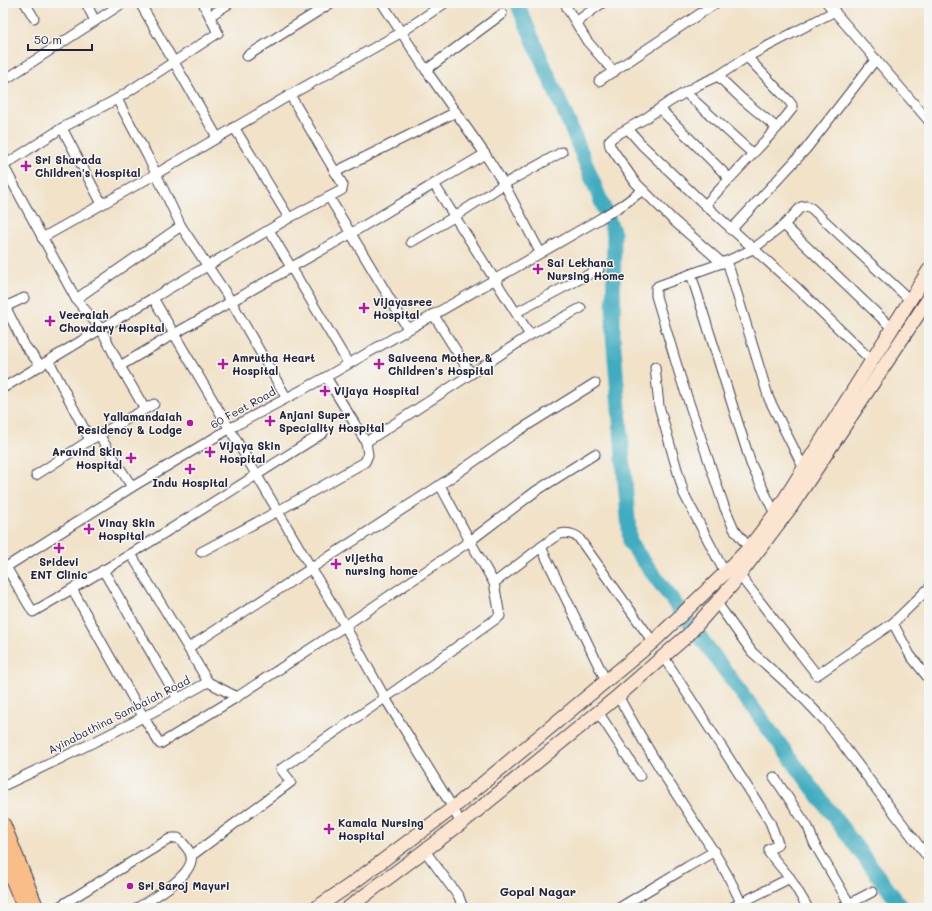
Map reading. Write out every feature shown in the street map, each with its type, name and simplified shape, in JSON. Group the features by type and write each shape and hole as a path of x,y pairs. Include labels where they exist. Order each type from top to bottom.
{"main road":[{"path":"348,908 461,824 618,696 688,635 719,600 732,572 775,514 929,270"},
{"path":"316,908 350,885 453,808 653,642 712,586 732,572 791,507 929,298"},
{"path":"3,825 36,908"},
{"path":"3,854 24,908"}],"street":[{"path":"25,3 34,18"},
{"path":"86,3 95,21"},
{"path":"3,81 123,3"},
{"path":"140,3 173,63 217,137"},
{"path":"145,409 101,330 76,299 3,166 62,128 117,99 218,33 203,3"},
{"path":"210,16 230,3"},
{"path":"247,56 331,3"},
{"path":"382,3 426,70 485,154 504,184 540,252"},
{"path":"42,238 402,32 445,3"},
{"path":"566,3 567,8 588,41 614,72"},
{"path":"576,22 602,3"},
{"path":"599,82 716,3"},
{"path":"827,3 929,121"},
{"path":"804,469 769,399 724,262 673,220 634,182 609,144 613,137 669,102 698,85 718,76 747,57 835,11"},
{"path":"426,70 502,14"},
{"path":"705,205 777,128 790,112 792,105 747,57"},
{"path":"731,230 778,177 806,149 876,59"},
{"path":"718,76 741,98 777,128"},
{"path":"686,93 752,153"},
{"path":"3,388 289,218 342,190 343,185 290,95"},
{"path":"117,99 127,116 181,226 232,301 286,397"},
{"path":"660,109 730,179"},
{"path":"335,172 456,112"},
{"path":"234,127 289,218"},
{"path":"62,128 102,204"},
{"path":"628,128 643,146 731,230 795,286 872,361"},
{"path":"410,242 504,184 562,152"},
{"path":"120,366 292,268 485,154"},
{"path":"434,184 517,312 530,335"},
{"name":"60 Feet Road","path":"5,568 132,487 229,429 326,376 494,278 596,221 624,204 642,190"},
{"path":"329,197 408,329"},
{"path":"749,548 734,529 724,506 681,380 655,290 658,286 724,262 753,249 784,225 801,207 806,206 811,208 910,300"},
{"path":"784,225 893,329"},
{"path":"76,299 181,226"},
{"path":"269,230 348,363"},
{"path":"517,312 599,269"},
{"path":"691,274 751,464 775,514"},
{"path":"24,298 4,307 25,346 45,363 90,440"},
{"path":"153,298 311,567 385,698 453,808 461,824"},
{"path":"366,442 530,335 581,308"},
{"path":"433,314 471,374"},
{"path":"655,368 659,406 684,494 732,572 756,599 817,675 893,623 928,590"},
{"path":"201,552 365,462 368,455 366,442 326,376"},
{"path":"188,648 311,567 440,485 594,383"},
{"path":"36,474 90,440 154,404"},
{"path":"5,568 33,612 131,554 323,433"},
{"path":"99,435 132,487"},
{"path":"72,589 160,744 237,697 345,626 470,540 536,491 595,454"},
{"path":"137,908 180,878 189,866 191,856 291,782 281,769 385,698 500,616 494,583 440,485"},
{"path":"494,583 540,547 565,532 578,537 653,642"},
{"path":"540,547 606,681"},
{"name":"Ayinabathina Sambaiah Road","path":"3,786 81,750 144,718 208,682 131,554"},
{"path":"103,570 178,699"},
{"path":"719,600 752,652 804,699 825,721 929,859"},
{"path":"893,623 910,655 929,679"},
{"path":"663,656 770,822 778,843 769,850 769,853 790,878 808,908"},
{"path":"208,682 237,697"},
{"path":"618,696 652,756 715,851 742,905"},
{"path":"598,712 640,776"},
{"path":"774,777 808,827 814,843 845,906 872,892"},
{"path":"57,908 172,838 178,838 182,841 191,856"},
{"path":"425,851 459,897 463,908"},
{"path":"619,908 715,851"},
{"path":"731,908 742,905 790,878"}],"waterway":[{"path":"517,3 572,130 614,233 613,335 630,543 902,908"}],"place":[{"name":"Sri Sharada Children's Hospital","path":"26,166"},
{"name":"Sai Lekhana Nursing Home","path":"538,269"},
{"name":"Vijayasree Hospital","path":"364,308"},
{"name":"Veeraiah Chowdary Hospital","path":"50,321"},
{"name":"Amrutha Heart Hospital","path":"223,364"},
{"name":"Saiveena Mother & Children's Hospital","path":"379,364"},
{"name":"Vijaya Hospital","path":"325,391"},
{"name":"Anjani Super Speciality Hospital","path":"270,421"},
{"name":"Yallamandaiah Residency & Lodge","path":"190,423"},
{"name":"Vijaya Skin Hospital","path":"210,452"},
{"name":"Aravind Skin Hospital","path":"131,458"},
{"name":"Indu Hospital","path":"190,469"},
{"name":"Vinay Skin Hospital","path":"89,529"},
{"name":"Sridevi ENT Clinic","path":"59,548"},
{"name":"vijetha nursing home","path":"336,564"},
{"name":"Kamala Nursing Hospital","path":"329,829"},
{"name":"Sri Saroj Mayuri","path":"130,886"}],"district":[{"name":"Gopal Nagar","path":"538,892"}]}
